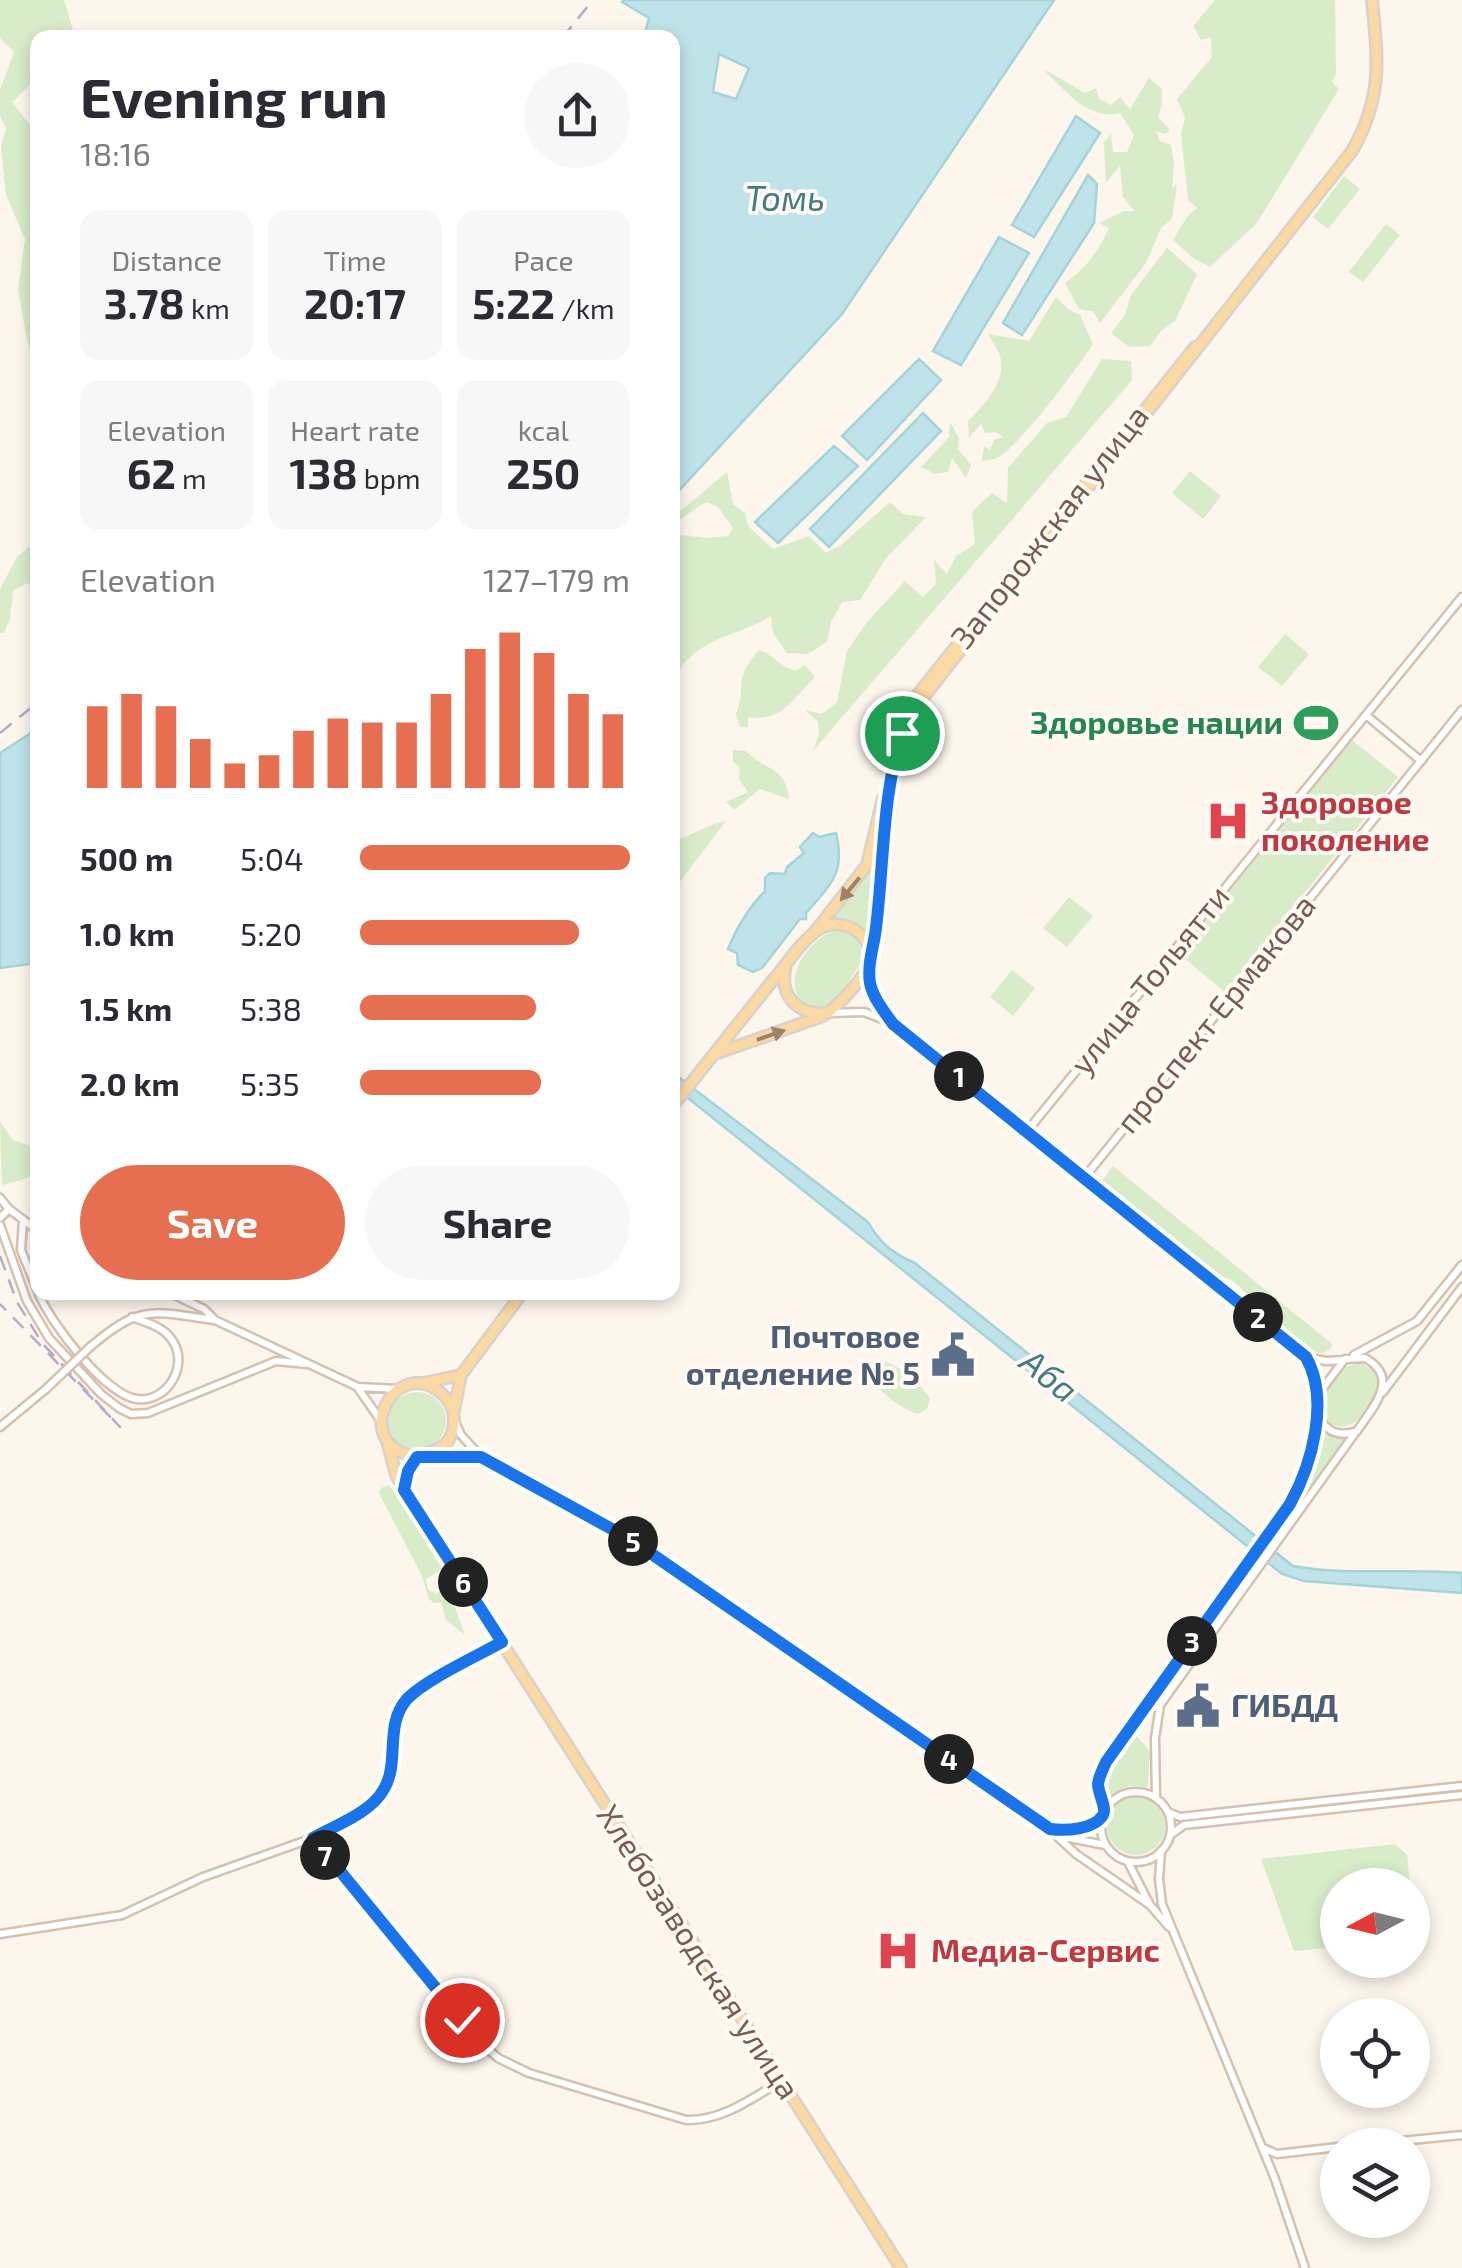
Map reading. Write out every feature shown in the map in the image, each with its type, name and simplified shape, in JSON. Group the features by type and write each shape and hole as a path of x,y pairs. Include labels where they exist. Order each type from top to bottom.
{"main road":[{"name":"Запорожская улица","path":"813,934 861,876 872,855 890,750 907,710 1182,359 1202,340 1352,152 1365,128 1378,84 1372,0"},
{"name":"Запорожская улица","path":"870,959 891,788 902,733 923,698 1188,364 1202,340"},
{"name":"улица Тольятти","path":"1028,1130 1462,597"},
{"name":"проспект Ермакова","path":"1084,1178 1462,710"},
{"path":"1366,715 1421,761"},
{"path":"680,1096 813,934 834,924 852,927 864,938 874,996 893,1024"},
{"path":"713,1055 828,1013 850,992 870,959"},
{"path":"786,965 784,986 788,998 806,1012 864,1012 893,1024 1306,1357 1326,1361 1366,1358 1378,1367 1384,1380 1382,1393"},
{"path":"0,1198 30,1226"},
{"path":"9,1209 0,1222 37,1320 101,1394 119,1408 132,1414 148,1413 276,1361 307,1364"},
{"path":"23,1221 21,1250 30,1272"},
{"path":"1316,1396 1347,1358 1422,1317 1462,1264"},
{"path":"1156,1798 1156,1719 1160,1706 1462,1287"},
{"path":"43,1300 62,1334 114,1388 136,1399 156,1396 168,1388 177,1374 179,1356 174,1341 161,1328 132,1317"},
{"path":"185,1300 204,1309 215,1320"},
{"path":"429,1455 447,1442 461,1375 516,1300"},
{"path":"0,1427 90,1346 132,1317 166,1314 215,1320 358,1388 399,1389 461,1375"},
{"path":"1106,1845 1102,1836 1100,1773 1290,1504 1301,1480 1312,1448 1316,1413 1314,1376 1306,1357"},
{"path":"421,1384 442,1393 461,1435 481,1457 652,1553 1050,1829 1076,1854 1150,1904"},
{"path":"358,1388 381,1421 404,1490"},
{"path":"381,1421 386,1402 399,1389"},
{"path":"1316,1413 1326,1428 1334,1432 1357,1431"},
{"path":"387,1441 406,1455 417,1457 481,1457"},
{"path":"404,1490 408,1471 417,1457"},
{"name":"Хлебозаводская улица","path":"404,1490 901,2268"},
{"path":"0,1934 98,1921 122,1914 204,1877 313,1838 366,1809 382,1793 388,1778 395,1724 406,1701 499,1638"},
{"path":"1050,1829 1078,1829 1103,1814 1121,1794 1133,1792 1156,1798 1168,1812 1180,1817 1462,1786"},
{"path":"1128,1861 1150,1858 1184,1825 1462,1796"},
{"path":"1168,1812 1170,1835"},
{"path":"1058,1836 1106,1845 1128,1861 1150,1904 1172,1930"},
{"path":"313,1838 483,2045 510,2064 563,2084 701,2121 722,2115 781,2082"},
{"path":"1160,1851 1160,1892 1172,1930 1262,2147 1306,2268"},
{"path":"1430,2137 1462,2134"},
{"path":"1262,2147 1277,2154 1320,2149"}],"green space":[{"path":"0,0 64,0 73,30 30,30 30,85 12,102 30,125 30,349 18,290 25,239 6,195 1,148 6,128 0,116 0,90 14,52 0,38"},
{"path":"1215,0 1335,0 1336,74 1332,82 1339,89 1257,223 1210,267 1173,240 1197,208 1188,200 1181,134 1185,117 1177,99 1212,57 1211,37 1201,40 1193,26"},
{"path":"1042,68 1085,93 1096,88 1099,99 1111,105 1120,97 1130,109 1149,78 1162,89 1158,117 1170,130 1165,134 1156,131 1160,141 1171,145 1172,188 1177,185 1172,219 1161,228 1146,263 1100,323 1093,311 1079,309 1065,283 1100,245 1109,228 1099,223 1124,211 1134,211 1123,197 1120,166 1106,183 1104,142 1111,134 1113,152 1127,152 1134,135 1120,113 1087,108"},
{"path":"1344,176 1360,189 1328,229 1313,217"},
{"path":"1386,224 1400,235 1363,282 1349,272"},
{"path":"1167,248 1197,274 1175,321 1150,346 1129,347 1111,333 1125,315 1131,295"},
{"path":"1056,297 1080,315 1093,344 1019,439 997,458 982,461 984,446 990,450 994,440 1003,437 996,432 985,433 981,424 969,438 968,421 987,400 1000,374 1000,356 988,334 1029,341"},
{"path":"1102,359 1131,361 1132,380 813,751 819,734 818,722 805,710 822,714 837,702 847,651 867,622 905,581 923,597 936,584 934,560 947,574 956,556 975,544 972,512 992,493 1007,503 1008,468 1047,423 1066,417"},
{"path":"950,422 959,438 958,449 971,465 966,478 952,458 948,472 935,474 921,467 949,437"},
{"path":"1190,471 1221,496 1203,519 1172,493"},
{"path":"727,472 733,504 745,513 748,526 773,549 809,536 826,553 841,545 890,502 903,514 926,517 887,557 860,600 842,602 831,622 827,642 808,654 787,653 773,633 771,616 710,643 680,669 680,536 728,536 733,528 718,507 706,502 680,519 680,511"},
{"path":"30,546 30,584 13,591 10,619 4,633 0,633 0,589 17,557"},
{"path":"1285,634 1309,654 1282,686 1258,667"},
{"path":"759,650 795,671 805,665 815,677 779,712 748,717 748,727 740,727 736,714 743,676"},
{"path":"1352,740 1398,777 1225,992 1179,954"},
{"path":"733,750 746,751 779,774 789,799 760,789 734,810 726,802 748,792 739,779 740,767 733,762"},
{"path":"726,821 680,882 680,838"},
{"path":"880,859 871,937 849,921 830,920"},
{"path":"1069,897 1093,916 1067,947 1043,928"},
{"path":"835,931 845,932 860,943 862,962 834,1002 828,1007 811,1008 800,1000 795,977 805,953"},
{"path":"1012,970 1035,988 1013,1016 990,997"},
{"path":"0,1122 13,1140 30,1146 30,1176 2,1185"},
{"path":"1113,1166 1332,1344 1331,1348 1322,1354 1290,1336 1237,1284 1218,1276 1101,1182"},
{"path":"883,1361 903,1371 921,1387 930,1399 927,1409 918,1414 911,1412 879,1388 871,1377 874,1366"},
{"path":"1362,1363 1378,1375 1379,1392 1353,1423 1329,1424 1320,1411 1327,1386 1338,1372"},
{"path":"417,1392 438,1400 446,1421 438,1442 417,1450 396,1442 388,1421 396,1400"},
{"path":"1318,1428 1335,1438 1348,1437 1287,1525 1283,1522 1311,1465"},
{"path":"388,1485 398,1495 442,1569 426,1579 428,1589 436,1594 447,1587 457,1591 460,1602 454,1605 465,1635 446,1620 441,1602 429,1599 422,1576 379,1493"},
{"path":"1133,1732 1150,1751 1148,1787 1129,1786 1105,1798 1106,1771"},
{"path":"1136,1797 1157,1805 1165,1826 1157,1847 1136,1855 1115,1847 1107,1826 1115,1805"},
{"path":"1395,1844 1407,1855 1408,1868 1320,1868 1320,1949 1294,1951 1261,1859"}],"water":[{"name":"Томь","path":"1054,0 842,314 680,489 680,30 646,30 649,18 622,2","holes":["719,54 749,68 736,99 713,92"]},
{"path":"1076,116 1100,133 1034,237 1012,225"},
{"path":"1088,175 1097,184 1094,223 1022,335 1003,323"},
{"path":"999,237 1029,253 961,365 933,351"},
{"path":"919,359 941,380 867,460 842,436"},
{"path":"923,413 941,431 829,547 810,529"},
{"path":"834,446 858,466 778,543 755,522"},
{"path":"30,734 30,964 0,968 0,753"},
{"path":"813,833 819,837 836,833 838,867 830,884 806,913 806,919 800,919 762,968 753,972 738,965 737,953 728,949 744,917 765,891 765,878 770,873 785,874 787,867 804,853 800,847"},
{"name":"Аба","path":"680,1078 868,1222 888,1247 915,1263 1293,1566 1335,1571 1462,1573 1462,1593 1304,1581 1282,1574 680,1092"}],"railway":[{"path":"569,30 593,0"},
{"path":"0,733 30,709"},
{"path":"0,1256 17,1302 42,1343 120,1427 0,1304"}],"place":[{"name":"Здоровье нации","path":"1316,723"},
{"name":"Здоровое поколение","path":"1228,821"},
{"name":"Почтовое отделение № 5","path":"953,1355"},
{"name":"ГИБДД","path":"1198,1706"},
{"name":"Медиа-Сервис","path":"898,1951"}],"route":[{"path":"462,2020 313,1838 366,1809 382,1793 388,1778 392,1734 406,1701 502,1642 404,1490 408,1471 417,1457 481,1457 630,1539 1050,1829 1066,1831 1102,1816 1098,1785 1106,1762 1290,1504 1308,1461 1315,1432 1316,1396 1314,1376 1306,1357 893,1024 874,996 870,955 876,934 888,806 902,733"}]}
